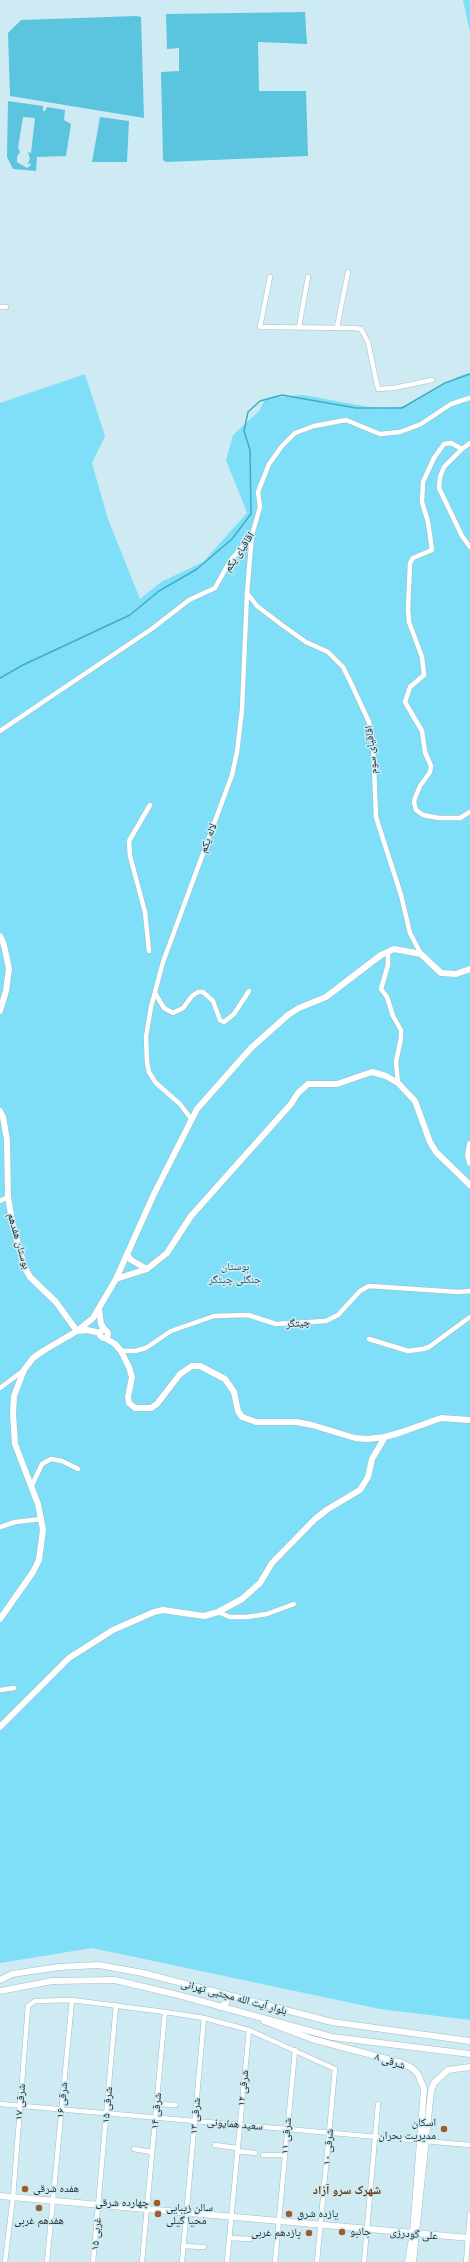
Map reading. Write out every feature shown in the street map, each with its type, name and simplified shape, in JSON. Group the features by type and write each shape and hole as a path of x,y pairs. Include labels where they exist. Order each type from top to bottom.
{"street":[{"path":"337,327 348,272"},
{"path":"270,277 260,327 337,327 361,329 365,334 378,389 394,388 432,380"},
{"path":"299,328 308,277"},
{"name":"اقاقیای یکم","path":"0,731 58,691 91,671 189,600 215,588 230,560 252,535 260,507 258,492 261,480 282,446 295,433 314,426 346,420 380,434 400,432 421,424 451,404 470,398"},
{"path":"462,449 451,443 444,444 434,458 423,482 422,502 428,522 432,550 413,558 410,563 408,610 409,622 422,657 424,675 410,687 405,702 422,730 425,752 431,766 430,772 420,786 414,802 416,810 423,815 439,818 460,818 470,812"},
{"path":"470,443 444,467 440,477 439,488 470,547"},
{"name":"لاله یکم","path":"192,1120 180,1104 156,1083 149,1072 146,1038 154,993 163,962 232,775 240,735 247,593 252,535"},
{"name":"اقاقیای سوم","path":"247,593 256,606 282,625 306,642 328,652 343,667 350,681 369,722 373,742 376,817 401,895 410,933 421,954"},
{"path":"149,951 146,912 130,856 129,842 150,806"},
{"path":"0,936 4,944 9,969 6,991 0,1011"},
{"path":"0,1619 24,1587 39,1560 44,1530 32,1485 16,1444 13,1430 14,1396 24,1370 33,1358 77,1331 93,1318 99,1309 116,1278 154,1194 197,1109 251,1048 288,1015 299,1008 326,997 388,951 394,949 421,954 441,973 456,974 470,969"},
{"path":"388,951 388,965 381,989 387,997 393,1016 401,1030 401,1038 396,1062 398,1083"},
{"path":"154,993 164,1008 173,1013 183,1008 192,996 198,992 203,992 212,1002 220,1020 224,1022 236,1011 249,991"},
{"path":"116,1278 146,1269 167,1253 195,1211 291,1104 298,1093 308,1084 337,1084 372,1072 386,1076 398,1083 415,1101 430,1142 436,1152 470,1185"},
{"name":"بوستان هفدهم","path":"0,1111 3,1117 7,1140 8,1197 13,1226 24,1266 30,1278 56,1302 77,1331"},
{"path":"470,1144 468,1155 470,1163"},
{"path":"0,1201 8,1197"},
{"path":"127,1254 131,1260 146,1269"},
{"name":"چیتگر","path":"122,1351 135,1351 146,1348 172,1331 214,1316 248,1315 276,1324 326,1321 338,1315 360,1291 369,1286 458,1292 470,1291"},
{"path":"99,1309 103,1334"},
{"path":"370,1339 408,1351 423,1349 429,1347 470,1317"},
{"path":"77,1331 88,1330 103,1334 122,1351 132,1377 128,1397 130,1403 135,1408 151,1408 185,1369 192,1366 200,1366 225,1379 231,1385 238,1411 248,1420 307,1424 355,1438 384,1437 441,1418 470,1420"},
{"path":"0,1388 24,1370"},
{"path":"0,1727 69,1658 113,1630 136,1619 163,1610 195,1616 218,1612 251,1592 260,1583 272,1563 319,1516 328,1508 360,1490 368,1477 372,1459 384,1437"},
{"path":"32,1485 42,1464 50,1459 62,1461 78,1469"},
{"path":"0,1527 15,1522 42,1519"},
{"path":"218,1612 230,1617 247,1618 267,1614 294,1604"},
{"path":"0,1690 14,1688"},
{"name":"بلوار آیت الله مجتبی تهرانی","path":"0,1980 12,1974 76,1965 99,1965 143,1973 332,2022 470,2041"},
{"path":"0,1976 12,1974"},
{"name":"بلوار آیت الله مجتبی تهرانی","path":"0,1992 52,1981 115,1980 332,2036 470,2054"},
{"path":"0,1995 11,1989"},
{"path":"220,2007 226,2003 227,1999 224,1994"},
{"path":"72,2000 204,2018 248,2030 295,2050"},
{"name":"۱۷ شرقی","path":"6,2262 13,2197 28,2006 34,2001 72,2000"},
{"name":"۱۶ شرقی","path":"47,2262 72,2000"},
{"name":"۱۵ شرقی","path":"99,2205 116,2005"},
{"name":"۱۴ شرقی","path":"142,2262 165,2012"},
{"name":"۸ شرقی","path":"253,2015 285,2030 402,2063 412,2068 422,2080 424,2089 422,2141 415,2234"},
{"name":"۱۳ شرقی","path":"182,2262 204,2018"},
{"name":"۱۲ شرقی","path":"227,2262 248,2030"},
{"name":"۱۰ شرقی","path":"295,2050 335,2069 317,2262"},
{"name":"۱۱ شرقی","path":"275,2262 295,2050"},
{"name":"۸ شرقی","path":"422,2141 431,2091 434,2083 448,2070 470,2067"},
{"name":"سعید همایونی","path":"0,2104 470,2145"},
{"path":"157,2104 176,2105"},
{"path":"364,2262 378,2104"},
{"path":"216,2145 255,2153"},
{"path":"134,2150 152,2152"},
{"path":"264,2155 284,2155"},
{"name":"علی گودرزی","path":"0,2196 469,2238"},
{"name":"۱۵ غربی","path":"93,2262 99,2205"},
{"path":"466,2262 470,2214"},
{"path":"408,2262 415,2234"},
{"path":"413,2262 415,2234"},
{"path":"229,2238 250,2239"},
{"path":"183,2246 204,2248"}],"green space":[{"path":"463,0 470,0 470,32"},
{"name":"بوستان جنگلی چیتگر","path":"470,373 470,2020 380,2009 92,1948 0,1963 0,403 85,374 105,436 92,463 108,519 140,599 161,582 203,562 247,513 226,460 233,435 259,411 266,398 303,395 380,409 407,406 459,376"}],"shaded area":[{"path":"305,12 307,44 258,42 259,91 306,91 308,156 166,162 163,160 161,72 179,71 179,48 167,49 166,14"},
{"path":"141,17 144,118 10,96 8,33 21,20"},
{"path":"8,101 43,106 43,111 45,111 47,107 65,110 64,120 71,124 66,156 37,157 36,171 13,169 7,157","holes":["23,117 35,118 31,153 28,152 30,159 27,165 30,163 31,165 27,168 17,162 17,157 20,152 18,148"]},
{"path":"100,117 129,121 127,162 92,162"}],"waterway":[{"path":"0,678 23,665 130,615 159,591 197,569 232,539 251,514 250,450 244,431 248,412 260,401 282,395 356,408 402,408 445,383 470,374"}],"place":[{"name":"اسکان مدیریت بحران","path":"444,2129"},
{"name":"هفده شرقی","path":"25,2189"},
{"name":"چهارده شرقی","path":"157,2203"},
{"name":"هفدهم غربی","path":"39,2208"},
{"name":"سالن زیبایی محیا گیلی","path":"158,2214"},
{"name":"یازده شرق","path":"289,2214"},
{"name":"جانبو","path":"342,2232"},
{"name":"یازدهم غربی","path":"309,2233"}],"district":[{"name":"شهرک سرو آزاد","path":"347,2190"}]}
